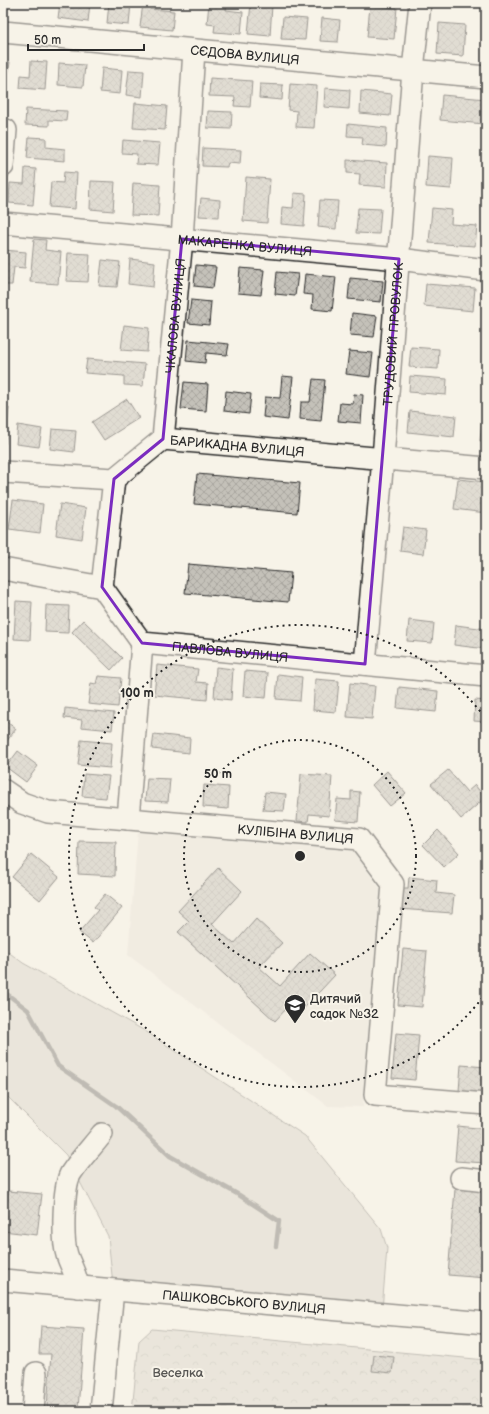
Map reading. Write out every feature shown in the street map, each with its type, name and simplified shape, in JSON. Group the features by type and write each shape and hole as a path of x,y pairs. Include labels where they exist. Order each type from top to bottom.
{"street":[{"name":"ТРУДОВИЙ ПРОВУЛОК","path":"365,664 383,458 413,70 420,3"},
{"name":"СЄДОВА ВУЛИЦЯ","path":"3,32 486,77"},
{"name":"ЧКАЛОВА ВУЛИЦЯ","path":"163,439 182,239 194,50"},
{"path":"3,166 6,130"},
{"name":"МАКАРЕНКА ВУЛИЦЯ","path":"3,223 399,259 486,270"},
{"name":"БАРИКАДНА ВУЛИЦЯ","path":"114,479 163,439 486,468"},
{"path":"3,472 114,479 102,587 142,643 128,819"},
{"path":"3,569 102,587"},
{"name":"ПАВЛОВА ВУЛИЦЯ","path":"142,643 486,676"},
{"name":"КУЛІБІНА ВУЛИЦЯ","path":"3,790 22,803 48,812 359,839 393,884 375,1095 486,1104"},
{"path":"78,1286 77,1276 67,1255 64,1240 66,1183 70,1173 102,1134"},
{"path":"461,1178 486,1181"},
{"name":"ПАШКОВСЬКОГО ВУЛИЦЯ","path":"3,1280 486,1323"},
{"path":"101,1411 113,1290"},
{"path":"32,1411 36,1374"}],"highlighted area":[{"path":"182,239 399,259 365,664 142,643 102,587 114,479 163,439"}],"shaded area":[{"name":"Дитячий садок №32","path":"138,832 352,850 381,890 363,1107 328,1106 128,955"}],"green space":[{"path":"3,948 23,963 145,1031 305,1136 381,1229 387,1248 382,1310 113,1285 108,1236 66,1155 3,1092"},
{"name":"Веселка","path":"152,1329 486,1360 486,1411 132,1411 139,1341"}],"building":[{"path":"60,3 90,3 88,22 58,18"},
{"path":"109,3 131,3 129,25 107,23"},
{"path":"143,3 151,3 150,9 174,11 172,30 140,27"},
{"path":"209,3 227,3 226,10 243,12 241,34 214,32 215,25 207,24"},
{"path":"251,3 272,5 270,36 248,34"},
{"path":"370,6 397,8 394,39 367,37"},
{"path":"283,17 307,19 305,40 281,39"},
{"path":"322,18 340,20 338,42 320,41"},
{"path":"439,23 465,25 463,56 437,54"},
{"path":"3,61 10,62 7,84 3,83"},
{"path":"31,61 47,62 45,90 20,88 21,75 30,76"},
{"path":"59,63 85,65 83,87 58,85"},
{"path":"102,68 122,70 120,94 100,92"},
{"path":"129,70 144,71 142,97 126,95"},
{"path":"210,78 252,81 250,107 234,106 235,97 209,96"},
{"path":"260,84 283,85 282,100 259,98"},
{"path":"290,84 317,86 314,128 296,127 297,111 288,110"},
{"path":"325,88 350,90 349,109 324,107"},
{"path":"361,91 392,94 390,116 360,113"},
{"path":"442,95 486,99 484,124 440,120"},
{"path":"135,103 167,106 165,130 133,128"},
{"path":"26,109 67,111 66,121 49,120 49,126 25,125"},
{"path":"208,111 232,112 231,129 207,128"},
{"path":"348,124 387,128 386,147 362,145 363,137 347,136"},
{"path":"29,137 46,138 46,147 65,149 65,161 27,158"},
{"path":"123,140 160,143 158,165 136,164 137,154 122,153"},
{"path":"203,148 241,150 240,164 228,163 227,167 202,166"},
{"path":"428,156 453,158 451,189 426,187"},
{"path":"347,160 387,163 386,187 359,185 360,174 347,173"},
{"path":"25,168 36,169 33,205 9,203 10,183 24,184"},
{"path":"64,172 77,173 75,209 49,207 51,182 63,183"},
{"path":"246,177 270,179 267,223 243,221"},
{"path":"91,181 115,182 113,211 90,209"},
{"path":"133,183 160,185 158,216 131,215"},
{"path":"294,193 306,194 304,226 281,224 282,207 293,208"},
{"path":"201,198 220,200 219,217 199,216"},
{"path":"320,200 338,201 336,229 318,227"},
{"path":"358,208 381,209 379,234 356,233"},
{"path":"432,208 452,210 451,224 477,226 475,246 429,243"},
{"path":"34,239 46,240 45,250 61,252 58,284 30,282"},
{"path":"4,250 26,252 25,268 14,267 12,285 3,285"},
{"path":"68,253 90,254 88,282 66,281"},
{"path":"130,259 155,262 153,287 128,284"},
{"path":"102,260 120,262 117,287 99,286"},
{"path":"196,265 216,267 213,288 194,286"},
{"path":"240,268 264,270 261,295 238,293"},
{"path":"277,272 298,274 295,296 275,294"},
{"path":"305,274 336,277 332,311 312,309 313,295 303,294"},
{"path":"350,278 383,281 381,302 348,299"},
{"path":"426,284 475,288 473,311 424,306"},
{"path":"191,300 211,302 209,325 188,323"},
{"path":"352,313 377,316 374,337 350,335"},
{"path":"124,325 149,328 147,352 121,350"},
{"path":"188,340 229,344 227,355 206,353 205,363 186,361"},
{"path":"411,347 439,349 438,369 409,367"},
{"path":"349,351 373,353 370,377 346,374"},
{"path":"87,359 145,364 143,386 124,385 124,376 85,373"},
{"path":"282,376 293,377 288,420 263,417 265,397 280,398"},
{"path":"410,376 447,379 446,395 409,392"},
{"path":"313,379 325,380 321,421 300,419 301,402 310,402"},
{"path":"184,382 208,384 206,411 181,409"},
{"path":"226,391 251,394 249,414 224,411"},
{"path":"354,394 363,395 361,423 338,421 340,403 353,404"},
{"path":"127,399 139,418 104,440 92,422"},
{"path":"3,407 9,408 5,444 3,444"},
{"path":"410,411 456,416 454,437 408,432"},
{"path":"482,419 486,420 486,441 480,441"},
{"path":"18,425 42,429 39,447 16,444"},
{"path":"52,429 76,431 74,452 50,449"},
{"path":"197,474 300,483 297,513 194,504"},
{"path":"458,479 486,482 486,513 454,509"},
{"path":"13,500 43,504 40,533 9,529"},
{"path":"60,504 86,508 82,539 56,535"},
{"path":"403,527 426,530 423,554 400,551"},
{"path":"188,564 291,573 288,602 185,593"},
{"path":"3,600 6,600 4,623 3,623"},
{"path":"16,601 32,602 30,640 14,639"},
{"path":"46,605 69,606 68,633 45,632"},
{"path":"83,620 122,658 111,670 72,632"},
{"path":"409,620 434,623 432,643 407,641"},
{"path":"456,625 486,629 486,649 454,645"},
{"path":"157,665 198,669 196,682 208,683 207,700 154,695"},
{"path":"216,667 233,669 231,700 214,698"},
{"path":"245,671 268,673 266,698 243,696"},
{"path":"278,674 302,677 300,701 276,699"},
{"path":"98,676 121,678 118,707 88,704 91,683 96,684"},
{"path":"315,679 339,681 336,712 313,710"},
{"path":"350,683 375,686 372,719 347,717"},
{"path":"399,687 438,691 436,712 397,708"},
{"path":"475,700 486,701 486,722 474,721"},
{"path":"65,708 114,713 112,730 81,727 82,720 64,718"},
{"path":"7,722 16,729 3,746 3,728"},
{"path":"154,734 190,738 189,753 152,749"},
{"path":"81,740 112,743 110,768 78,765"},
{"path":"18,751 38,766 26,782 6,767"},
{"path":"448,770 467,792 475,785 485,798 461,819 431,784"},
{"path":"387,771 406,793 390,806 372,785"},
{"path":"84,774 109,776 106,798 82,796"},
{"path":"301,774 332,776 329,816 309,814 308,822 297,821"},
{"path":"147,778 170,779 168,802 145,801"},
{"path":"204,785 229,787 228,809 203,807"},
{"path":"351,791 360,792 358,822 335,820 337,799 351,800"},
{"path":"265,792 286,794 284,811 263,810"},
{"path":"438,830 459,853 444,867 423,845"},
{"path":"79,841 116,842 115,876 78,874"},
{"path":"31,854 59,877 40,900 12,877"},
{"path":"218,868 242,891 212,924 234,944 256,919 282,943 259,967 280,986 310,953 335,975 295,1018 286,1009 275,1021 178,932 189,921 178,911"},
{"path":"409,877 437,880 436,893 454,895 452,913 399,909 401,888 408,888"},
{"path":"105,894 122,908 93,943 79,932 98,910 94,907"},
{"path":"403,949 427,951 422,1007 398,1005"},
{"path":"396,1033 419,1035 415,1080 392,1078"},
{"path":"461,1065 486,1067 485,1093 459,1091"},
{"path":"458,1126 486,1129 486,1163 455,1161"},
{"path":"455,1189 486,1191 483,1241 486,1241 486,1278 448,1275"},
{"path":"8,1191 42,1194 37,1235 3,1231 3,1201 7,1201"},
{"path":"41,1326 84,1329 78,1409 47,1407 51,1354 39,1354"},
{"path":"374,1355 394,1357 392,1373 372,1371"}],"waterway":[{"path":"3,991 28,1010 58,1066 116,1106 170,1156 239,1195 279,1221 276,1246"}],"place":[{"name":"Дитячий садок №32","path":"295,1024"}]}
